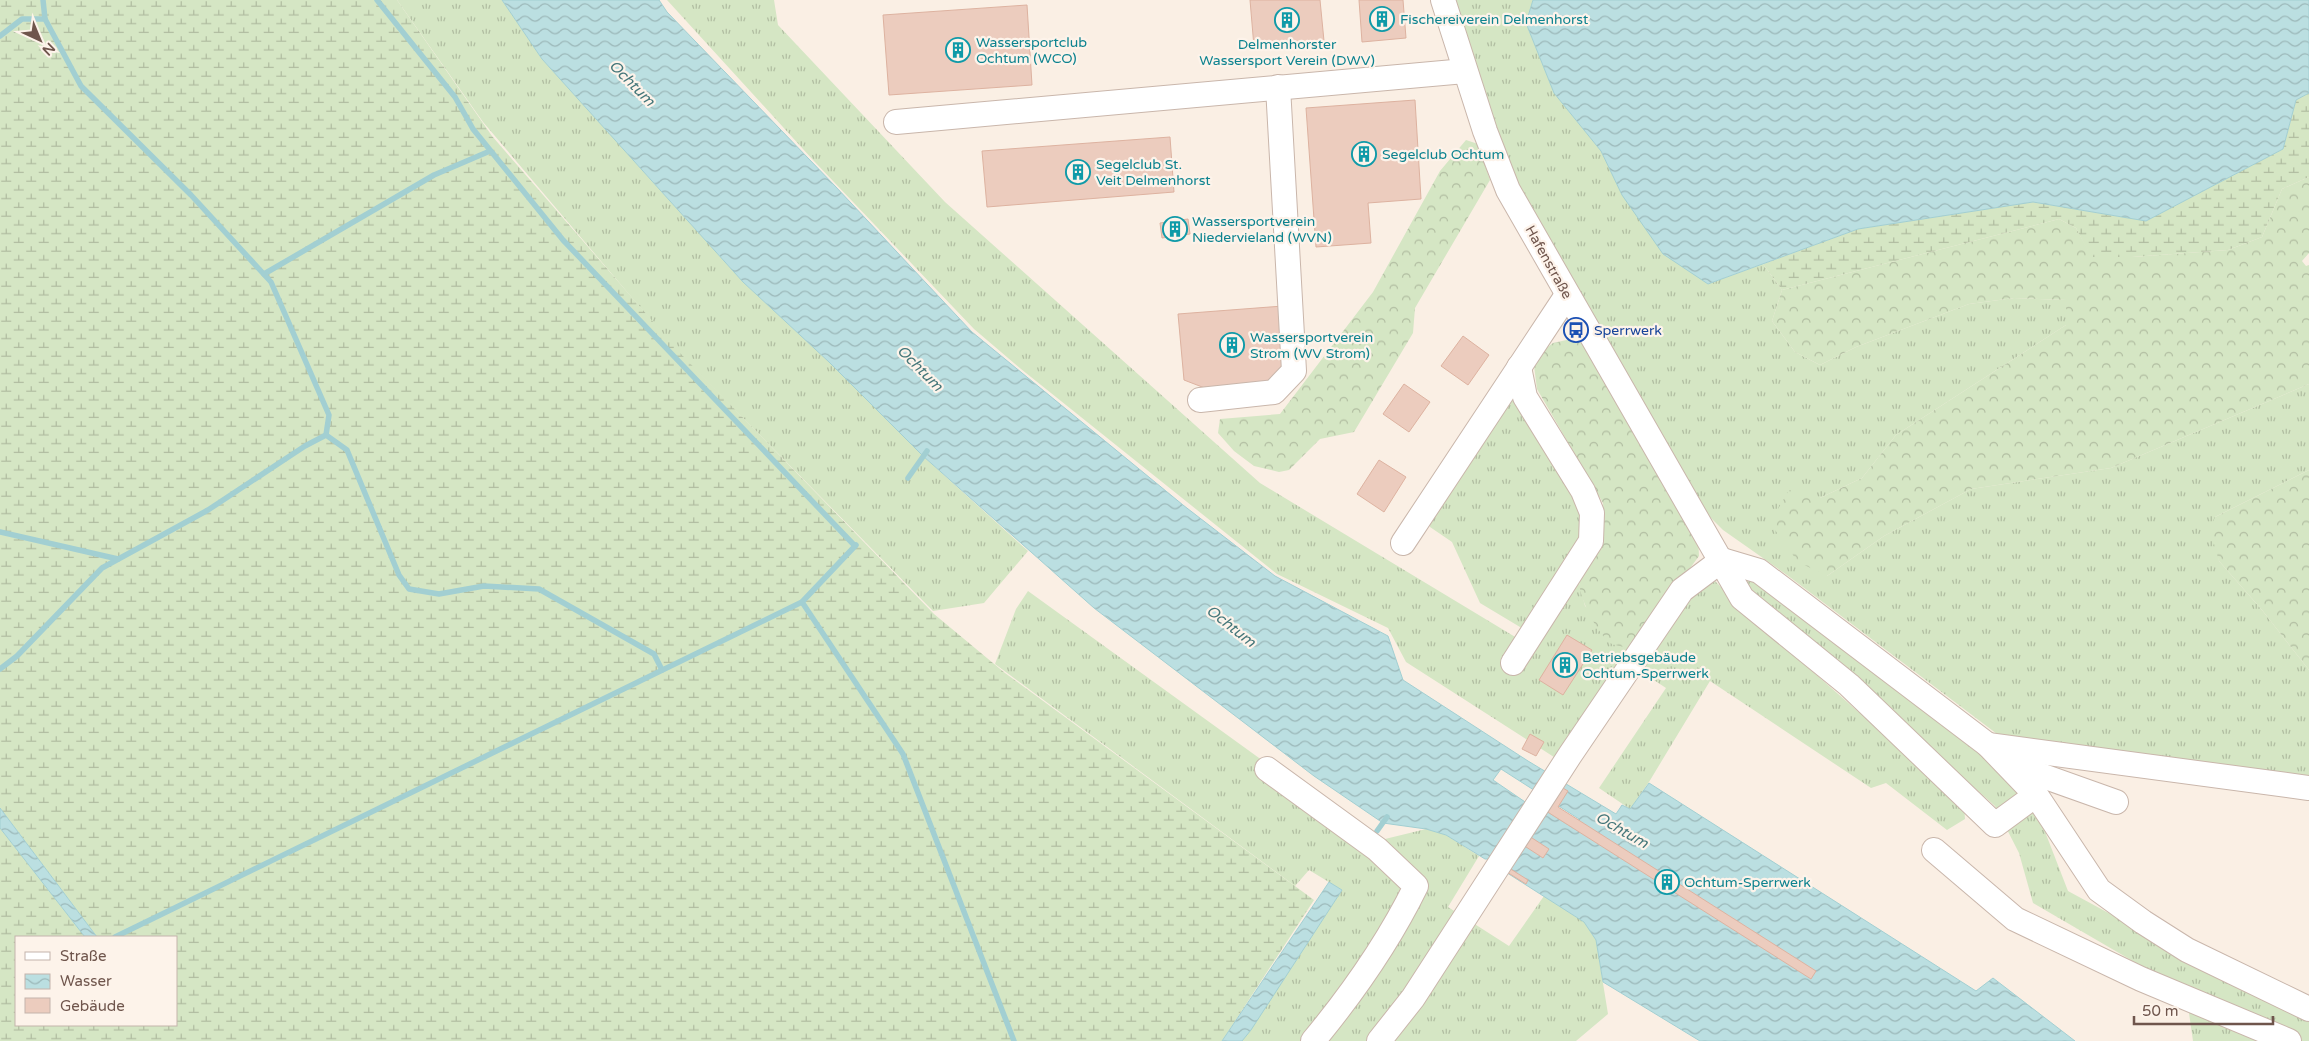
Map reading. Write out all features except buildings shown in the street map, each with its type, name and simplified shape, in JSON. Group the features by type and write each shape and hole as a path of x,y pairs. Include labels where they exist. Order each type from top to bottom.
{"street":[{"name":"Hafenstraße","path":"1443,0 1465,71 1505,182 1567,294 1617,377 1742,598 1848,685 1995,825 2036,795"},
{"path":"896,122 1465,71"},
{"path":"1200,400 1274,392 1294,371 1278,87"},
{"path":"1403,543 1567,294"},
{"path":"1513,664 1591,541 1592,513 1583,491 1525,397 1519,367"},
{"path":"1379,1041 1413,998 1556,776 1682,590 1722,560 1758,571 1988,745 2036,795 2099,890 2143,922 2187,950 2309,1009"},
{"path":"1988,745 2309,788"},
{"path":"2005,762 2116,802"},
{"path":"1267,769 1377,849 1416,886 1406,906 1341,1007 1313,1041"},
{"path":"1934,850 2015,919 2141,979 2289,1041"}],"green space":[{"path":"0,0 397,0 492,136 681,354 934,614 1005,673 1314,900 1222,1041 0,1041 0,828 84,936 15,936 15,1026 178,1026 178,936 96,936 0,808"},
{"path":"397,0 502,0 542,59 743,282 829,362 923,456 1028,551 984,603 933,611 678,352 483,122"},
{"path":"667,0 774,0 778,25 945,202 1260,483 1535,649 1579,582 1585,606 1631,648 1557,759 1406,662 1388,628 1277,574 1021,369 974,329 813,160"},
{"path":"1456,0 1533,0 1526,23 1554,93 1601,151 1622,195 1708,284 1763,264 1782,290 1772,321 1795,352 1820,365 1856,347 1969,304 2014,298 2066,300 2066,325 1896,435 1862,478 1820,498 1827,576 1884,536 1971,489 2111,468 2309,384 2309,470 2215,517 2219,561 2262,610 2309,670 2309,780 2001,737 1787,575 1723,530 1704,511 1515,187 1463,39"},
{"path":"2309,93 2309,177 2282,189 2262,237 2228,250 2132,257 2091,257 2076,228 2059,219 1782,290 1763,264 1858,229 2033,202 2146,221 2283,149 2296,100"},
{"path":"1466,140 1478,144 1490,180 1415,308 1413,333 1354,432 1320,439 1289,470 1279,472 1254,466 1234,451 1218,433 1220,419 1280,414 1373,292 1440,171"},
{"path":"2309,177 2309,253 2302,261 2306,266 2309,265 2309,384 2111,468 1971,489 1884,536 1827,576 1798,562 1770,523 1789,490 1820,498 1862,478 1896,435 2066,325 2066,300 2014,298 1969,304 1856,347 1820,365 1795,352 1772,321 1782,290 2059,219 2076,228 2092,257 2132,257 2228,250 2262,237 2282,189"},
{"path":"1571,339 1584,344 1698,536 1699,556 1631,648 1614,645 1607,640 1595,624 1581,595 1580,580 1597,544 1602,528 1603,503 1537,389 1534,366 1541,352 1553,343"},
{"path":"1514,396 1588,521 1586,544 1525,630 1480,603 1452,542 1430,527 1430,518"},
{"path":"2309,470 2309,670 2262,610 2219,561 2210,530 2215,517"},
{"path":"1708,574 1752,618 1964,805 1965,819 1947,830 1886,783 1871,788 1710,681 1649,782 1630,809 1599,788 1666,688 1634,667"},
{"path":"1749,577 2017,783 2037,811 2068,891 2195,960 2309,1015 2309,1041 2193,1041 2186,992 2033,903 2019,853 1995,806 1747,586 1745,582"},
{"path":"1028,591 1367,836 1385,839 1426,829 1446,835 1479,856 1448,907 1509,946 1544,896 1584,922 1596,940 1608,1014 1576,1041 1242,1041 1342,890 1309,870 1295,886 995,664 1016,609"}],"water":[{"name":"Ochtum","path":"502,0 659,0 667,12 836,187 972,332 1183,505 1275,576 1388,636 1403,680 1528,761 1616,814 1622,805 1630,809 1649,783 1976,991 1993,978 2075,1041 1700,1041 1603,982 1596,940 1584,922 1501,869 1540,807 1573,828 1579,819 1501,769 1493,780 1531,806 1498,859 1485,859 1446,835 1426,829 1383,823 1314,776 1094,608 923,456 829,362 743,282 542,59"},
{"path":"1533,0 2309,0 2309,93 2296,100 2283,149 2146,221 2033,202 1858,229 1708,284 1663,254 1622,195 1601,151 1554,93 1526,23"},
{"path":"0,808 96,936 84,936 0,828"},
{"path":"1329,882 1342,890 1251,1030 1242,1041 1222,1041"}],"waterway":[{"path":"43,0 45,19"},
{"path":"377,0 455,97 473,129 563,240 855,546"},
{"path":"0,36 22,19 45,19 81,86 191,195 271,282 329,415 326,435 305,446 208,510 102,568 17,656 0,669"},
{"path":"264,274 434,175 490,151"},
{"path":"326,435 347,450 399,575 409,589 439,594 484,586 539,589 654,654 662,670"},
{"path":"908,478 927,451"},
{"path":"0,532 118,559"},
{"path":"117,936 802,602 856,545"},
{"path":"802,602 903,754 1014,1041"},
{"path":"1377,831 1387,817"}],"place":[{"name":"Fischereiverein Delmenhorst","path":"1382,19"},
{"name":"Delmenhorster Wassersport Verein (DWV)","path":"1287,20"},
{"name":"Wassersportclub Ochtum (WCO)","path":"958,50"},
{"name":"Segelclub Ochtum","path":"1364,154"},
{"name":"Segelclub St. Veit Delmenhorst","path":"1078,172"},
{"name":"Wassersportverein Niedervieland (WVN)","path":"1175,229"},
{"name":"Sperrwerk","path":"1576,330"},
{"name":"Wassersportverein Strom (WV Strom)","path":"1232,345"},
{"name":"Betriebsgebäude Ochtum-Sperrwerk","path":"1565,665"},
{"name":"Ochtum-Sperrwerk","path":"1667,882"}]}
